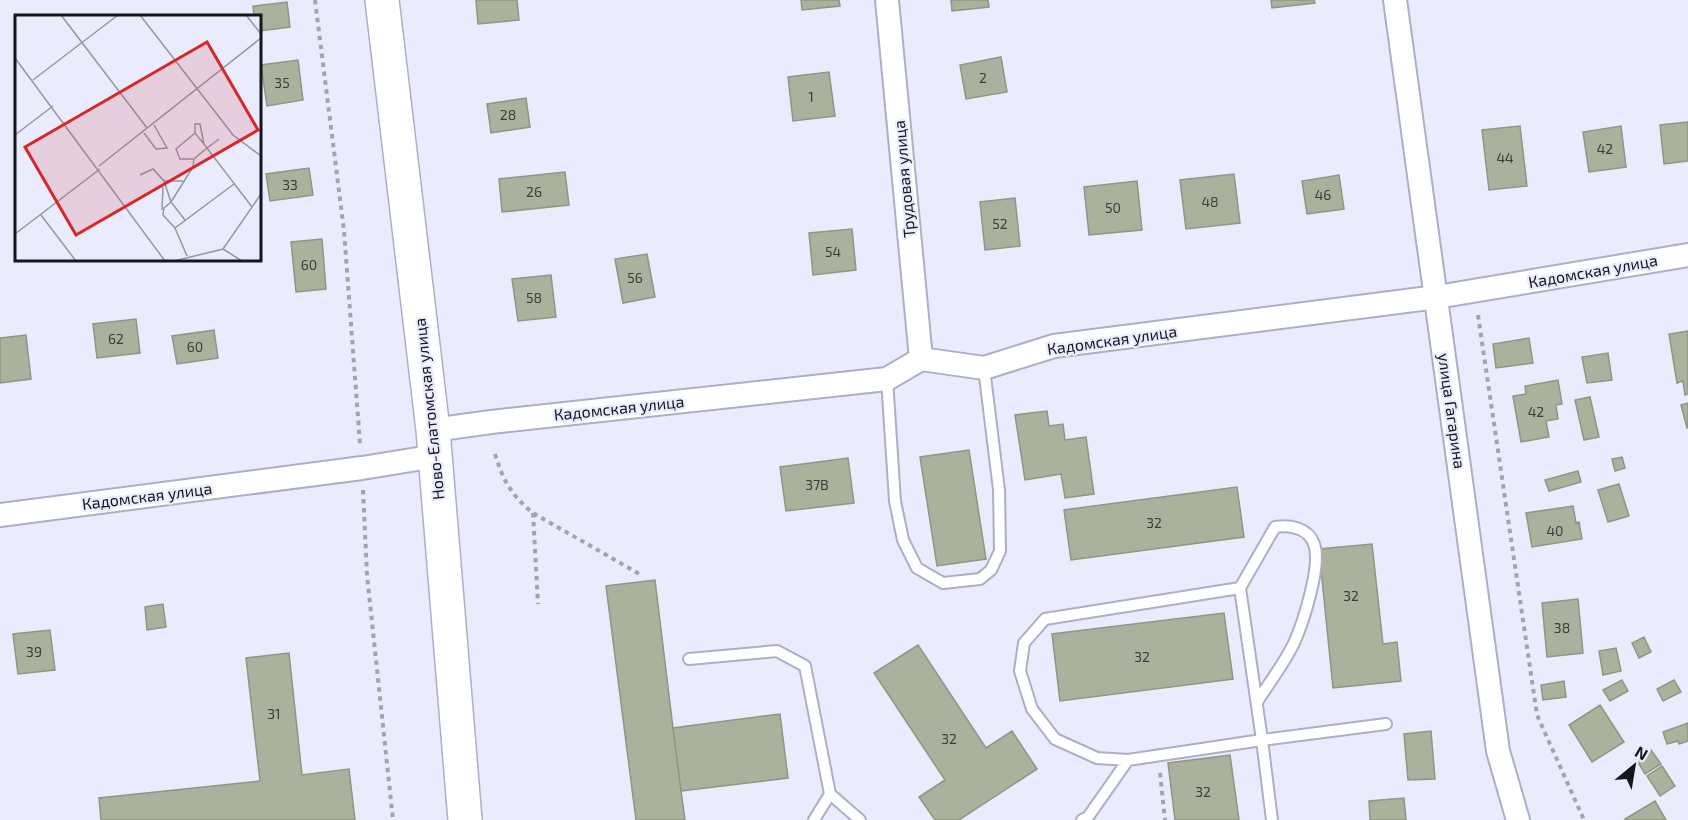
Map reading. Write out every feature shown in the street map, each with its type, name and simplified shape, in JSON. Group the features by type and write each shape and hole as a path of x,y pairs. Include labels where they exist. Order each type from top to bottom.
{"main road":[{"name":"Ново-Елатомская улица","path":"382,0 435,443 465,820"}],"street":[{"name":"Трудовая улица","path":"887,0 921,359"},
{"name":"улица Гагарина","path":"1395,0 1498,751 1518,820"},
{"name":"Кадомская улица","path":"0,515 362,468 491,422 887,380 921,359 984,368 1054,346 1437,297 1688,255"}],"lane":[{"path":"887,380 895,501 903,540 917,568 943,583 980,579 991,570 1000,551 999,490 984,368"},
{"path":"1257,702 1293,644 1309,604 1316,559 1314,544 1305,532 1288,525 1275,527 1240,588 1272,820"},
{"path":"1240,588 1045,619 1024,643 1020,671 1032,709 1055,739 1097,758 1128,760 1386,724"},
{"path":"689,660 777,651 805,666 830,794 860,820"},
{"path":"1082,820 1088,817 1128,760"},
{"path":"813,820 830,794"}],"path":[{"path":"315,0 344,231 362,468 367,574 393,820"},
{"path":"1475,291 1537,715 1584,820"},
{"path":"495,454 502,477 517,500 533,513 643,576"},
{"path":"533,513 538,604"},
{"path":"1159,756 1165,820"}],"building":[{"path":"476,0 517,0 519,20 478,24"},
{"path":"801,0 839,0 840,6 802,10"},
{"path":"951,0 988,0 989,7 952,11"},
{"path":"1271,0 1314,0 1315,3 1272,8"},
{"path":"287,2 290,27 261,31 261,15 254,15 253,6"},
{"path":"1001,57 1007,92 966,99 960,65"},
{"path":"298,60 303,100 267,106 261,65"},
{"path":"829,72 835,116 793,121 788,77"},
{"path":"526,98 530,127 491,133 487,104"},
{"path":"1688,122 1688,161 1664,164 1660,125"},
{"path":"1520,126 1527,186 1489,190 1482,130"},
{"path":"1621,126 1626,167 1589,172 1583,132"},
{"path":"309,168 313,195 270,201 266,174"},
{"path":"565,172 569,205 502,212 499,179"},
{"path":"1234,174 1240,223 1186,229 1180,180"},
{"path":"1339,175 1344,209 1307,214 1302,181"},
{"path":"1137,181 1142,230 1089,235 1084,187"},
{"path":"1015,198 1020,246 985,250 980,202"},
{"path":"852,229 856,270 813,275 809,233"},
{"path":"322,239 326,289 296,292 291,242"},
{"path":"647,254 655,297 623,303 615,259"},
{"path":"551,275 556,317 518,321 512,279"},
{"path":"136,319 140,353 97,358 93,324"},
{"path":"214,330 218,358 177,364 172,336"},
{"path":"1688,331 1688,394 1685,395 1683,381 1677,383 1669,334"},
{"path":"26,335 31,379 0,383 0,338"},
{"path":"1529,338 1533,363 1496,368 1493,344"},
{"path":"1608,353 1612,380 1587,383 1582,357"},
{"path":"1558,380 1562,404 1556,405 1558,419 1546,421 1549,437 1521,442 1513,396 1526,394 1525,386"},
{"path":"1590,397 1599,437 1584,440 1575,400"},
{"path":"1688,403 1688,428 1687,428 1681,405"},
{"path":"1047,411 1049,426 1063,424 1065,440 1086,437 1094,494 1065,498 1061,474 1025,480 1015,415"},
{"path":"969,450 986,559 937,566 920,457"},
{"path":"1622,457 1625,468 1615,471 1612,459"},
{"path":"848,458 854,503 786,511 780,467"},
{"path":"1578,471 1581,482 1549,491 1545,480"},
{"path":"1619,484 1629,516 1608,522 1598,490"},
{"path":"1237,487 1244,537 1071,560 1064,510"},
{"path":"1573,506 1582,539 1532,547 1526,513"},
{"path":"1372,544 1383,644 1397,642 1401,681 1333,688 1319,549"},
{"path":"655,580 673,728 780,714 788,778 681,791 685,820 636,820 606,586"},
{"path":"1578,599 1583,653 1547,657 1542,603"},
{"path":"163,604 166,627 147,630 145,607"},
{"path":"1224,613 1233,679 1060,701 1052,634"},
{"path":"50,630 55,670 18,674 13,634"},
{"path":"1644,637 1651,652 1639,658 1632,643"},
{"path":"918,645 986,748 1012,731 1037,769 959,820 935,820 919,797 945,780 874,673"},
{"path":"1616,648 1621,671 1603,675 1599,651"},
{"path":"289,653 302,775 349,769 355,820 101,820 99,798 260,781 246,658"},
{"path":"1622,680 1628,691 1610,701 1603,690"},
{"path":"1674,680 1681,692 1663,701 1657,689"},
{"path":"1564,681 1566,697 1543,700 1541,685"},
{"path":"1600,705 1624,742 1592,762 1569,725"},
{"path":"780,714 788,778 681,791 673,728"},
{"path":"1688,723 1688,741 1667,744 1663,732"},
{"path":"1431,731 1435,779 1408,780 1404,734"},
{"path":"1651,750 1661,764 1645,774 1636,759"},
{"path":"1230,755 1239,820 1175,820 1168,763"},
{"path":"1662,766 1675,786 1660,796 1647,776"},
{"path":"1404,798 1406,820 1370,820 1369,801"},
{"path":"1655,801 1666,820 1625,820 1625,819"}]}
